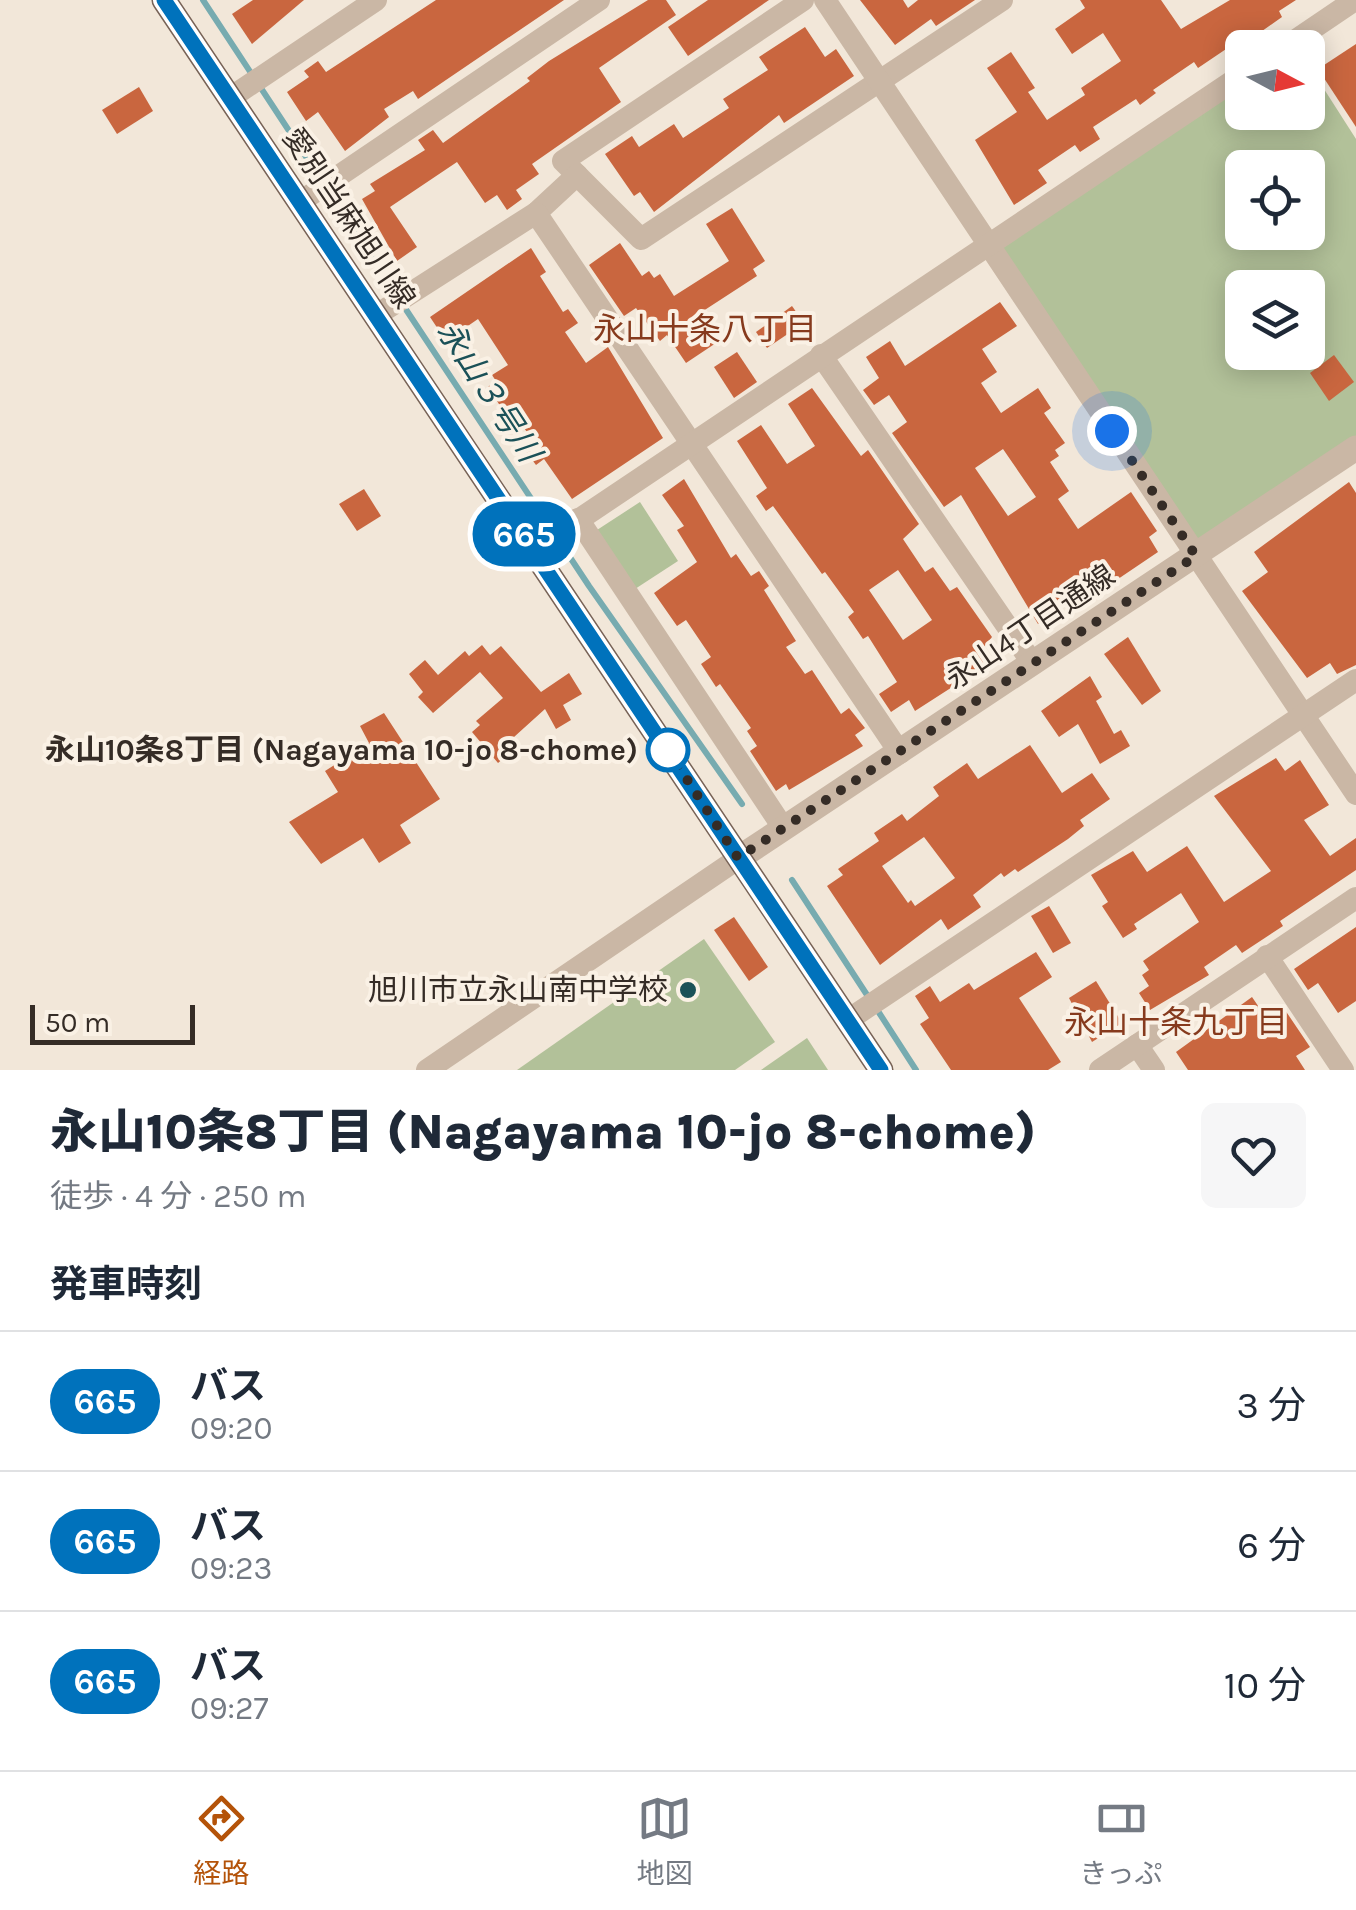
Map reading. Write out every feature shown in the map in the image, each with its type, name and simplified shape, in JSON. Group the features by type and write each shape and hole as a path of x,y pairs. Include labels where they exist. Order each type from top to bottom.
{"main road":[{"name":"愛別当麻旭川線","path":"164,0 245,88 391,305 557,534 738,858 856,1016 882,1070"}],"street":[{"path":"245,88 376,0"},
{"path":"316,191 598,0"},
{"path":"803,0 563,161 641,240 1002,0"},
{"path":"825,0 1356,794"},
{"path":"1311,30 1355,0"},
{"path":"784,829 557,534 1225,86"},
{"path":"391,305 536,212 577,175"},
{"path":"536,212 900,753"},
{"path":"821,355 1033,664"},
{"name":"永山4丁目通線","path":"738,858 1356,448"},
{"path":"856,1016 1356,680"},
{"path":"427,1070 738,858"},
{"path":"1100,1070 1356,898"},
{"path":"1267,956 1344,1070"},
{"path":"1137,1045 1154,1070"}],"green space":[{"path":"1225,86 1225,130 1325,130 1325,91 1356,139 1356,448 1196,556 986,243"},
{"path":"640,502 678,561 635,589 597,530"},
{"path":"704,939 775,1042 735,1070 517,1070"},
{"path":"807,1038 828,1070 761,1070"}],"building":[{"path":"253,0 304,0 252,44 232,14"},
{"path":"436,0 564,0 418,99 413,91 384,109 389,117 345,151 318,112 306,121 287,92 309,77 304,71 318,61 326,72"},
{"path":"648,0 666,0 676,15 599,68 621,102 532,164 539,174 516,190 522,199 507,210 497,195 485,203 457,162 390,207 417,247 397,261 362,199 375,191 370,184 425,150 418,140 433,130 443,143 530,81 527,78 549,61"},
{"path":"708,0 769,0 688,56 668,27"},
{"path":"860,0 903,0 908,8 918,0 975,0 936,26 931,19 895,45"},
{"path":"1080,0 1161,0 1181,29 1230,0 1296,0 1279,11 1282,17 1264,30 1225,30 1225,50 1198,68 1194,62 1153,90 1156,93 1140,105 1136,99 1093,127 1100,139 1080,152 1075,145 1038,170 1047,183 1014,205 975,140 1017,112 987,68 1011,52 1035,88 1028,92 1047,120 1085,95 1081,88 1121,61 1103,33 1072,54 1055,29 1085,8"},
{"path":"805,27 825,57 836,49 854,76 784,123 779,115 654,212 640,192 634,196 605,154 632,136 639,147 674,124 683,138 729,108 723,99 768,70 759,57"},
{"path":"1356,44 1356,127 1325,80 1325,64"},
{"path":"139,87 153,111 117,134 102,110"},
{"path":"732,208 765,261 753,269 757,276 697,315 716,343 686,363 667,335 660,341 636,308 624,316 589,265 620,243 642,276 649,271 654,278 660,274 674,296 729,261 706,224"},
{"path":"531,248 546,272 540,276 563,312 568,309 578,323 565,332 586,363 608,347 663,438 572,499 544,459 536,465 524,449 534,442 512,411 506,415 488,387 496,381 492,375 508,365 478,319 446,341 430,317"},
{"path":"1000,302 1017,326 982,349 997,372 981,383 1001,413 1038,388 1051,408 1044,413 1065,443 1055,450 1059,456 1050,462 1069,491 1058,499 1078,529 1131,492 1157,531 1149,537 1158,552 1084,602 1079,595 1038,624 961,495 944,507 892,433 907,422 889,395 874,405 863,390 879,378 866,357 890,341 905,366","holes":["1003,449 1036,497 1008,516 975,468"]},
{"path":"792,306 804,323 767,348 756,332"},
{"path":"737,352 757,382 734,398 714,367"},
{"path":"1334,355 1354,382 1329,401 1310,373 1325,370 1325,362"},
{"path":"812,388 861,456 868,450 919,524 903,539 925,572 933,567 950,591 957,587 992,637 980,652 988,664 915,711 909,700 891,712 879,694 897,682 868,636 863,639 848,617 854,612 773,506 766,511 756,496 767,488 737,441 761,425 787,464 815,446 788,404","holes":["898,570 932,620 903,640 869,590"]},
{"path":"684,479 731,558 736,554 751,576 759,571 769,586 764,590 796,641 786,647 805,674 812,670 841,714 849,708 865,728 855,735 863,746 789,790 786,784 776,791 750,751 757,746 747,731 751,728 701,664 711,657 686,620 677,626 654,593 697,562 677,530 684,526 662,495"},
{"path":"1349,482 1356,493 1356,665 1337,674 1330,663 1307,678 1242,591 1268,572 1254,552"},
{"path":"364,489 381,516 357,531 339,504"},
{"path":"1128,637 1161,691 1142,705 1104,654"},
{"path":"482,645 490,655 501,646 541,692 569,673 582,694 563,705 571,720 556,729 545,709 514,737 520,744 498,763 472,732 480,725 476,721 503,698 480,672 433,713 418,697 423,692 409,674 425,660 438,675 465,651 469,656"},
{"path":"1090,676 1102,697 1096,701 1114,734 1121,730 1130,746 1100,764 1078,724 1059,737 1041,711"},
{"path":"384,713 440,799 400,825 411,843 379,863 363,838 321,864 289,822 338,792 325,771 369,743 360,726"},
{"path":"1030,745 1062,793 1092,773 1110,799 1080,820 1084,826 1068,839 1018,872 1015,869 1004,877 1001,873 973,895 981,907 948,930 941,919 880,965 827,886 843,875 838,869 879,841 874,833 902,814 907,821 939,796 933,787 967,763 978,779","holes":["924,837 955,878 915,906 911,900 908,903 882,866"]},
{"path":"1276,758 1285,771 1300,760 1329,805 1304,820 1330,856 1356,838 1356,870 1280,921 1283,926 1242,953 1236,945 1204,967 1209,975 1150,1010 1139,993 1149,986 1142,975 1149,970 1143,961 1199,922 1181,893 1134,924 1137,929 1123,938 1102,906 1108,902 1091,875 1133,851 1147,872 1187,846 1224,902 1271,871 1214,796"},
{"path":"1049,906 1071,943 1053,953 1031,916"},
{"path":"734,917 768,967 749,981 714,930"},
{"path":"1356,927 1356,1001 1338,1013 1318,983 1308,990 1294,969"},
{"path":"1036,952 1052,977 1019,998 1061,1062 1048,1070 951,1070 920,1024 929,1018 915,996 930,986 940,1002 969,983 974,990"},
{"path":"1096,981 1122,1023 1092,1042 1069,998"},
{"path":"1252,997 1267,1019 1283,1007 1310,1047 1296,1056 1305,1070 1188,1070 1176,1052"}],"waterway":[{"name":"永山３号川","path":"203,0 322,181"},
{"name":"永山３号川","path":"329,192 396,294"},
{"name":"永山３号川","path":"403,305 589,586 742,804"},
{"name":"永山３号川","path":"792,880 869,998"},
{"name":"永山３号川","path":"876,1008 916,1070"}],"bus line":[{"name":"665","path":"164,0 881,1070"}],"place":[{"name":"永山10条8丁目 (Nagayama 10-jo 8-chome)","path":"668,750"},
{"name":"旭川市立永山南中学校","path":"688,990"}],"district":[{"name":"永山十条八丁目","path":"705,329"},
{"name":"永山十条九丁目","path":"1176,1022"}],"route":[{"path":"668,750 738,858 1196,556 1112,431"}]}
